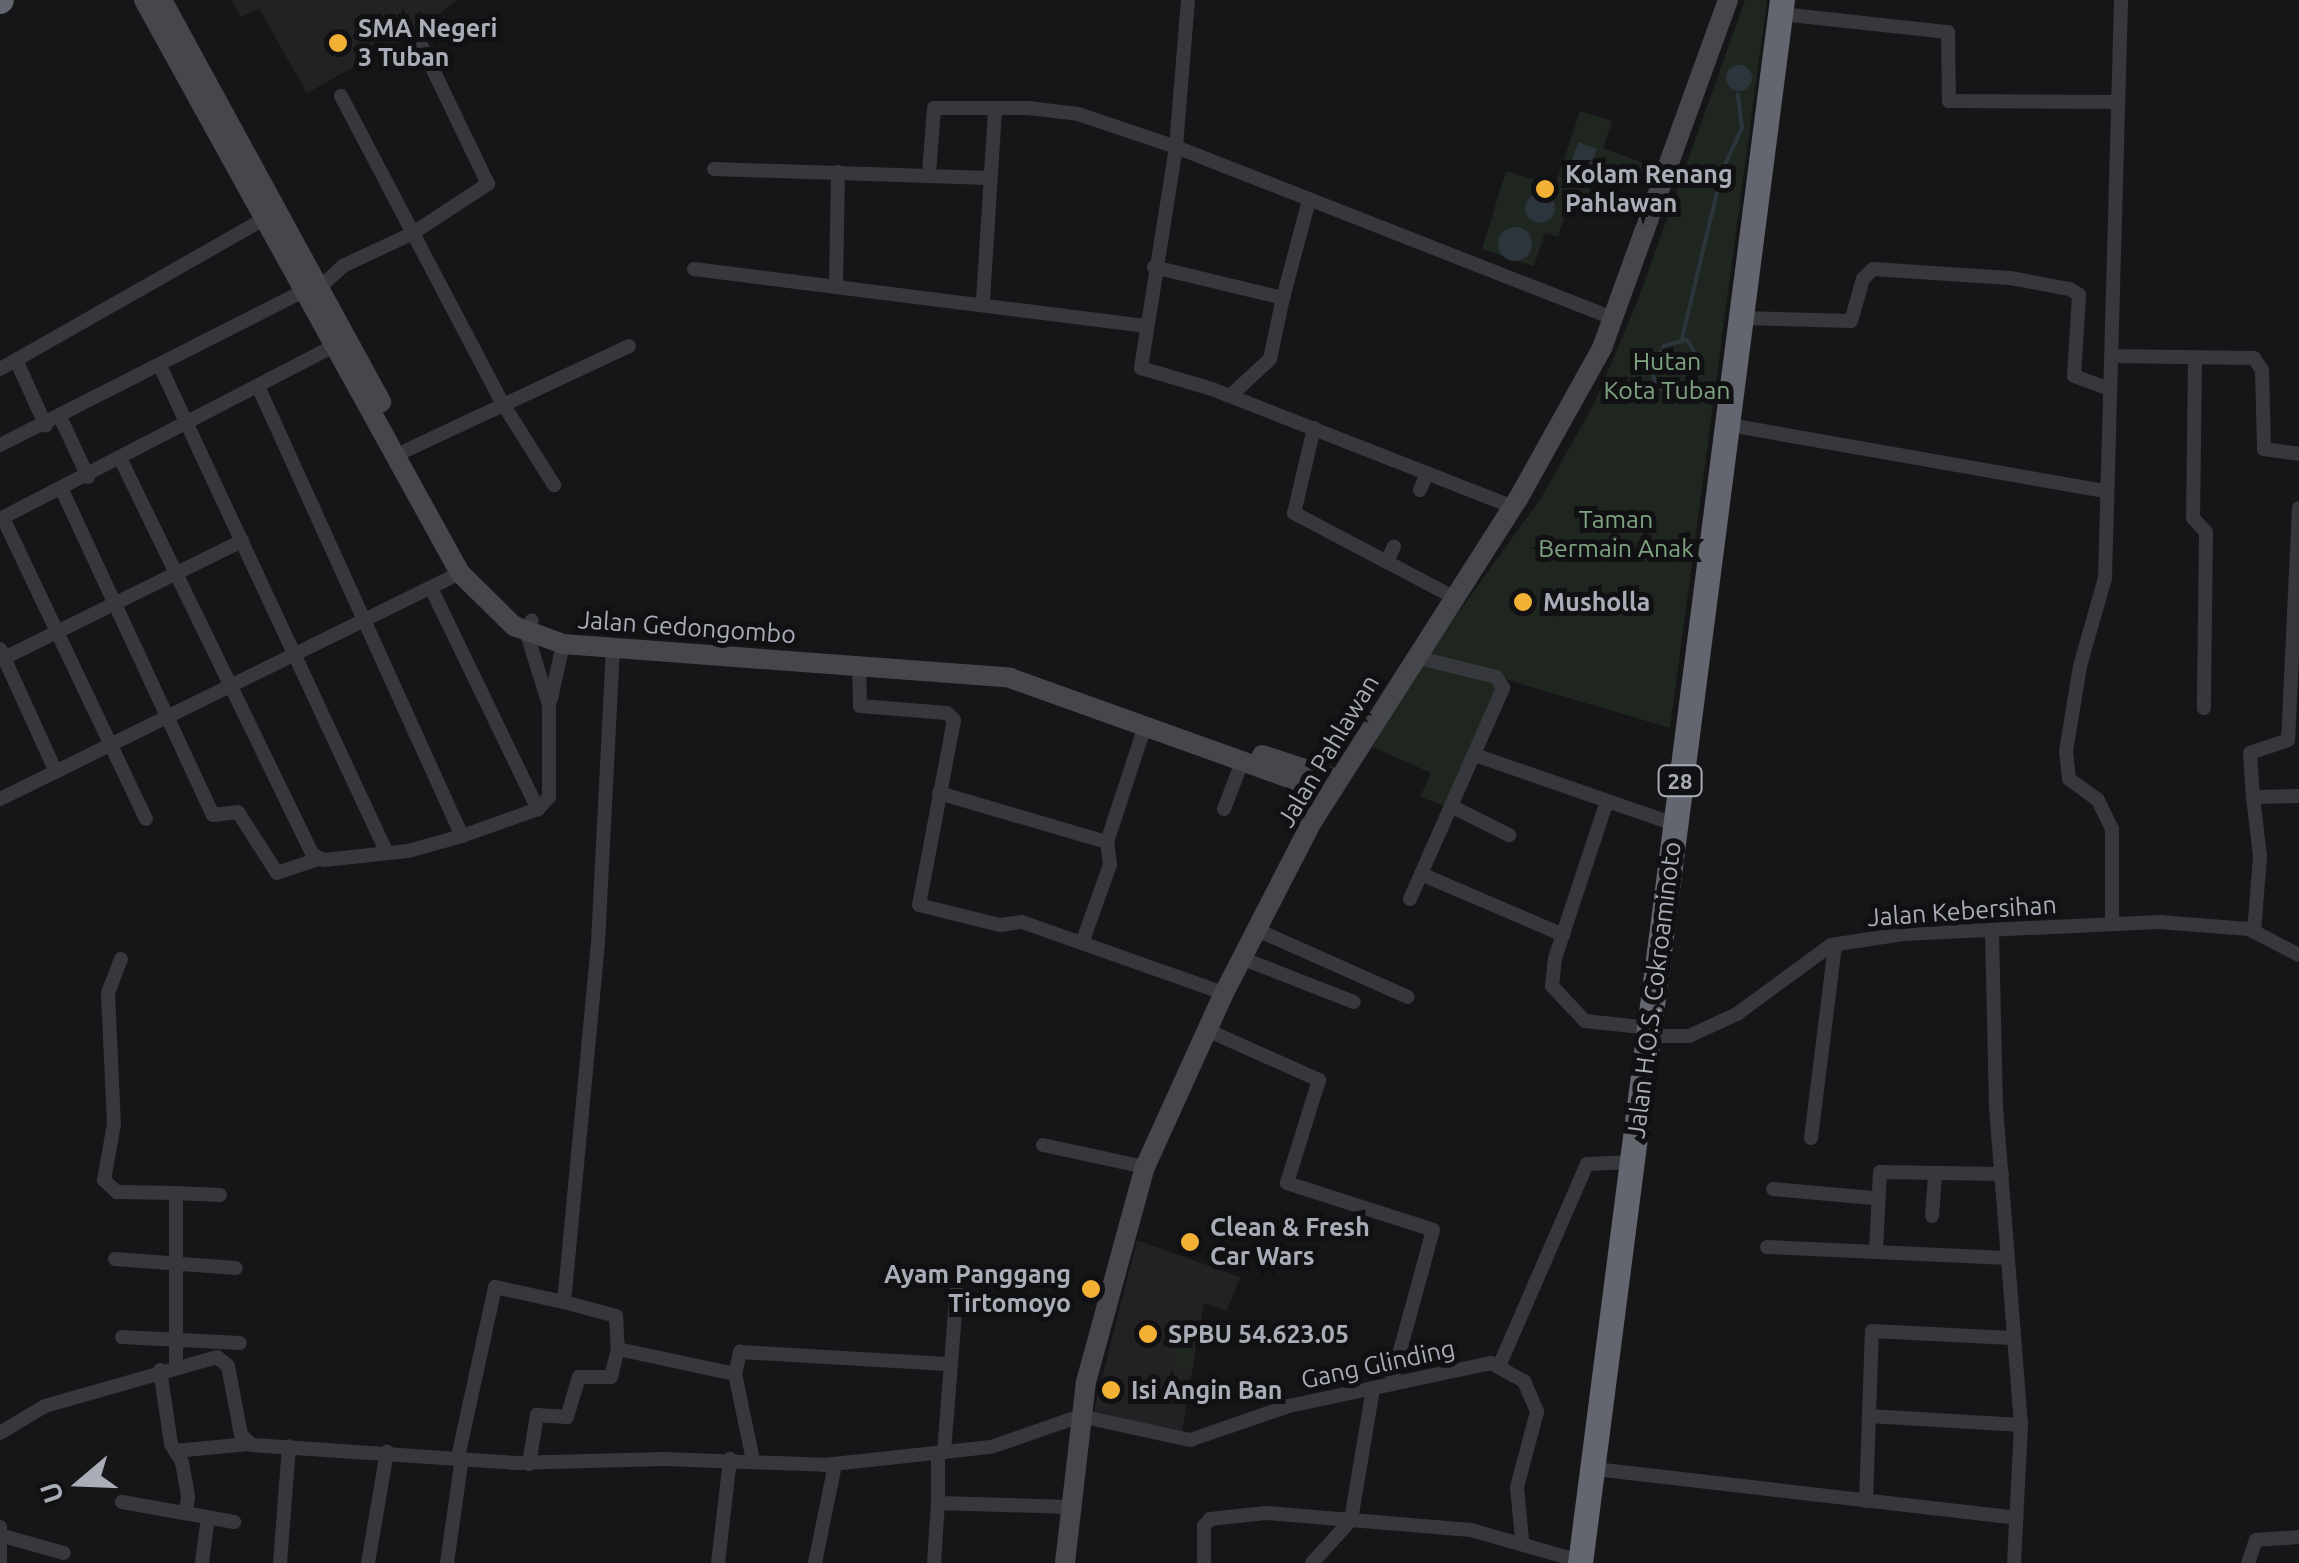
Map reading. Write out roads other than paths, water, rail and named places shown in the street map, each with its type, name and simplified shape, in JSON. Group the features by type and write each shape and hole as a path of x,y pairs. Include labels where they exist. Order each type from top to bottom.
{"highway":[{"name":"Jalan H.O.S. Cokroaminoto","path":"1580,1562 1595,1469 1724,424 1781,7"}],"street":[{"name":"Jalan Gedongombo","path":"144,0 264,219 407,450 478,576 530,626 573,634 926,663 1012,666 1332,786"},
{"name":"Jalan Gedongombo","path":"162,0 334,346 460,573 494,610 563,644 859,664 926,663 1010,678 1242,762 1332,786"},
{"path":"1188,0 1176,147 1154,267 1142,369 1230,396 1513,508"},
{"name":"Jalan Pahlawan","path":"1065,1563 1080,1416 1118,1249 1145,1167 1255,929 1332,786 1513,508 1614,320 1728,0"},
{"path":"2112,923 2108,816 2069,779 2066,750 2080,666 2105,578 2121,0"},
{"path":"1781,7 1948,32 1949,102 2118,102"},
{"path":"0,445 46,426 310,292 342,266 413,233 481,190 490,176 420,43"},
{"path":"341,96 504,404 554,485"},
{"path":"929,174 934,108 1078,114 1176,147 1614,320"},
{"path":"983,301 994,108"},
{"path":"714,169 989,178"},
{"path":"836,285 838,172"},
{"path":"1230,396 1270,359 1308,200"},
{"path":"0,369 264,219"},
{"path":"1154,267 1283,298"},
{"path":"694,269 983,301 1146,326"},
{"path":"1739,318 1851,321 1863,279 1873,270 2010,278 2070,289 2079,296 2074,376 2110,390"},
{"path":"146,819 60,631 2,518 190,426 334,346"},
{"path":"407,450 629,346"},
{"path":"2112,356 2258,360 2263,446 2299,454"},
{"path":"2195,359 2193,518 2206,532 2204,708"},
{"path":"16,360 46,426"},
{"path":"160,366 298,653 385,850"},
{"path":"258,387 367,619 462,836"},
{"path":"61,418 88,477"},
{"path":"1724,424 2105,491"},
{"path":"1314,428 1294,513 1455,598"},
{"path":"121,460 318,859"},
{"path":"1420,490 1426,473"},
{"path":"62,490 214,816 238,812 276,873 318,859 385,850 408,851 538,809 550,791 550,705 563,644"},
{"path":"2254,932 2260,857 2251,749 2288,740 2299,508"},
{"path":"56,772 1,656 177,576 242,541"},
{"path":"1387,562 1394,546"},
{"path":"2,793 168,719 460,573"},
{"path":"431,588 538,809"},
{"path":"530,626 550,705"},
{"path":"564,1302 597,957 613,648"},
{"path":"1410,899 1501,695 1500,678 1415,657"},
{"path":"859,664 860,706 953,717 919,906 1000,924 1022,922 1224,993"},
{"path":"1082,943 1110,865 1106,842 1144,728"},
{"path":"1475,755 1674,824"},
{"path":"1224,809 1242,762"},
{"path":"939,793 1106,842"},
{"path":"2253,797 2299,796"},
{"name":"Jalan Kebersihan","path":"1607,801 1563,935 1552,986 1569,1009 1586,1020 1688,1036 1736,1014 1835,944 2112,923 2254,932 2299,955"},
{"path":"1454,807 1508,836"},
{"path":"1421,874 1563,935"},
{"path":"1255,929 1408,996"},
{"path":"1992,931 2002,1174 2020,1425 2014,1563"},
{"path":"1811,1138 1835,944"},
{"path":"1241,958 1354,1002"},
{"path":"121,959 108,992 114,1124 104,1180 117,1192 220,1195"},
{"path":"1208,1030 1319,1080 1287,1183 1433,1230 1391,1384"},
{"path":"1043,1145 1145,1167"},
{"path":"1522,1540 1517,1487 1537,1412 1524,1381 1500,1364 1587,1164 1632,1162"},
{"path":"1876,1250 1874,1198 1880,1172 1936,1176 2002,1174"},
{"path":"1932,1216 1936,1176"},
{"path":"1772,1189 1874,1198"},
{"path":"176,1194 176,1365"},
{"path":"1767,1247 2007,1258"},
{"path":"115,1260 173,1260 236,1268"},
{"path":"447,1563 460,1458 495,1286 616,1316 618,1350 611,1378 578,1377 568,1416 536,1415 529,1464"},
{"path":"934,1563 947,1364 958,1286"},
{"path":"1866,1501 1872,1331 2012,1338"},
{"path":"122,1337 240,1343"},
{"path":"618,1350 735,1374"},
{"path":"753,1460 735,1374 736,1356 746,1352 947,1364"},
{"path":"0,1434 45,1406 212,1357 225,1362 248,1444"},
{"name":"Gang Glinding","path":"1080,1416 1180,1441 1373,1388 1500,1364"},
{"path":"160,1370 188,1496 186,1513"},
{"path":"1312,1563 1351,1520 1373,1388"},
{"path":"175,1450 248,1444 529,1464 730,1459 834,1465 1002,1444 1080,1416"},
{"path":"1869,1416 2020,1425"},
{"path":"280,1563 289,1446"},
{"path":"368,1563 387,1452"},
{"path":"718,1563 730,1459"},
{"path":"815,1563 834,1465"},
{"path":"1595,1469 2016,1518"},
{"path":"122,1502 234,1522"},
{"path":"938,1502 1069,1507"},
{"path":"1204,1563 1204,1526 1210,1519 1266,1514 1522,1540 1580,1562"},
{"path":"202,1563 208,1517"},
{"path":"0,1563 1,1532 64,1553"},
{"path":"2248,1563 2256,1540 2299,1537"}],"waterway":[{"path":"1682,338 1722,171 1742,128 1738,94"},
{"path":"1687,340 1698,358 1686,396 1678,400 1656,385 1651,368 1664,346 1687,340"}],"place":[{"name":"SMA Negeri 3 Tuban","path":"338,43"},
{"name":"Kolam Renang Pahlawan","path":"1545,189"},
{"name":"Musholla","path":"1523,602"},
{"name":"Clean & Fresh Car Wars","path":"1190,1242"},
{"name":"Ayam Panggang Tirtomoyo","path":"1091,1289"},
{"name":"SPBU 54.623.05","path":"1148,1334"},
{"name":"Isi Angin Ban","path":"1111,1390"}],"park label":[{"name":"Hutan Kota Tuban","path":"1667,376"},
{"name":"Taman Bermain Anak","path":"1616,534"}]}
